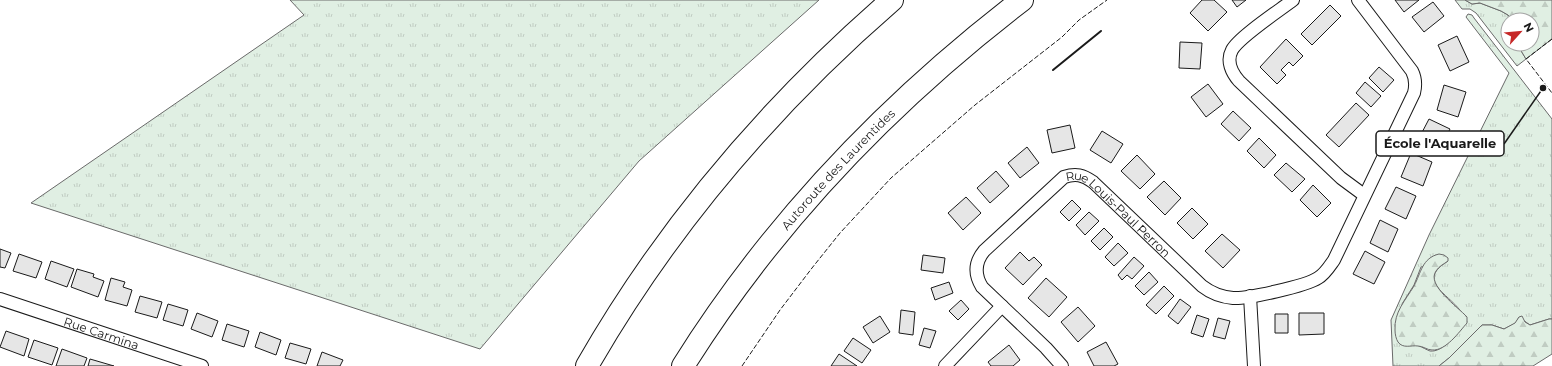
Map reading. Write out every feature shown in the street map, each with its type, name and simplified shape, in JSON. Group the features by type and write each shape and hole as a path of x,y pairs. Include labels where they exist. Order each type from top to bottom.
{"highway":[{"path":"587,366 646,273 717,179 765,124 807,80 892,0"},
{"name":"Autoroute des Laurentides","path":"684,366 718,314 760,258 791,219 837,166 919,85 1022,0"}],"street":[{"path":"1293,0 1238,43 1230,55 1231,68 1236,78 1262,103 1341,178 1364,195"},
{"name":"Rue Louis-Paul Perron","path":"1062,366 1046,348 979,283 976,270 978,260 984,250 1064,177 1077,175 1085,176 1208,290 1227,297 1250,296 1308,283 1321,275 1334,260 1414,93 1416,82 1409,67 1358,0"},
{"path":"1250,296 1254,366"},
{"name":"Rue Carmina","path":"0,299 202,366"},
{"path":"944,366 1002,306"}],"green space":[{"path":"290,0 819,0 639,161 480,349 31,203 304,15"},
{"path":"1455,0 1465,0 1472,4 1480,3 1503,12 1500,12 1500,44 1476,13 1470,9 1462,9"},
{"path":"1465,0 1552,0 1552,39 1540,48 1540,12 1503,12 1480,3 1472,4"},
{"path":"1468,14 1472,15 1552,119 1552,319 1530,325 1519,317 1516,323 1504,329 1492,325 1482,325 1439,366 1393,366 1391,320 1429,235 1509,73 1466,17","holes":["1448,261 1439,268 1435,274 1434,280 1437,286 1459,309 1467,322 1455,336 1440,349 1430,351 1419,346 1402,304 1414,285 1421,267"]},
{"path":"1506,52 1522,52 1526,59 1517,66"},
{"path":"1522,52 1535,52 1526,59"},
{"path":"1439,254 1448,258 1448,261 1440,266 1436,271 1434,277 1435,283 1444,296 1467,317 1467,323 1452,340 1437,349 1430,350 1420,346 1402,345 1397,341 1395,333 1395,324 1398,312 1414,286 1425,262 1433,256"},
{"path":"1522,316 1525,322 1530,325 1552,319 1552,354 1533,366 1439,366 1482,325 1492,325 1504,329 1515,323 1519,317"}],"building":[{"path":"1202,0 1214,0 1227,12 1208,31 1190,13"},
{"path":"1232,0 1246,0 1237,7"},
{"path":"1395,0 1419,0 1404,12"},
{"path":"1433,2 1444,16 1424,32 1412,17"},
{"path":"1330,5 1341,16 1312,45 1301,34"},
{"path":"1457,36 1469,62 1450,71 1438,45"},
{"path":"1286,39 1303,56 1293,66 1289,62 1281,70 1286,75 1277,84 1260,67"},
{"path":"1180,42 1202,43 1200,69 1179,68"},
{"path":"1379,67 1394,80 1383,92 1369,78"},
{"path":"1365,82 1381,96 1371,107 1356,93"},
{"path":"1208,84 1223,104 1206,117 1191,97"},
{"path":"1444,85 1466,92 1458,117 1437,110"},
{"path":"1356,103 1369,115 1339,147 1326,135"},
{"path":"1233,111 1251,128 1239,141 1221,124"},
{"path":"1429,119 1450,129 1438,153 1417,142"},
{"path":"1070,125 1075,148 1052,153 1047,130"},
{"path":"1102,131 1123,144 1111,163 1090,150"},
{"path":"1259,138 1276,155 1264,168 1247,151"},
{"path":"1027,147 1039,163 1020,178 1008,163"},
{"path":"1411,153 1432,162 1423,186 1401,177"},
{"path":"1137,155 1155,174 1140,189 1121,171"},
{"path":"1286,163 1305,179 1292,192 1274,175"},
{"path":"996,171 1009,186 990,203 977,188"},
{"path":"1164,181 1181,198 1165,215 1147,197"},
{"path":"1313,185 1331,203 1317,217 1300,200"},
{"path":"1396,187 1416,196 1406,219 1385,209"},
{"path":"966,197 981,213 963,230 948,213"},
{"path":"1072,200 1081,209 1069,221 1060,212"},
{"path":"1192,208 1208,224 1193,239 1177,223"},
{"path":"1089,212 1099,221 1085,235 1076,225"},
{"path":"1380,220 1398,229 1388,252 1370,243"},
{"path":"1104,228 1113,237 1100,250 1091,241"},
{"path":"1222,234 1240,250 1223,268 1205,251"},
{"path":"1118,243 1128,253 1114,266 1105,257"},
{"path":"0,249 11,253 5,268 0,267"},
{"path":"1365,251 1385,262 1374,284 1353,274"},
{"path":"1020,252 1029,261 1034,257 1042,265 1023,285 1005,268"},
{"path":"19,254 42,262 36,278 13,271"},
{"path":"923,255 945,258 943,273 921,270"},
{"path":"1134,257 1144,266 1132,279 1127,275 1122,280 1118,275"},
{"path":"51,261 74,269 67,287 45,279"},
{"path":"77,269 94,274 93,277 104,281 98,297 71,287"},
{"path":"1149,272 1158,282 1144,295 1135,286"},
{"path":"111,278 125,282 123,287 132,290 127,306 105,300"},
{"path":"1046,278 1067,297 1049,317 1028,298"},
{"path":"949,282 953,293 935,300 931,288"},
{"path":"1164,286 1174,296 1156,314 1146,305"},
{"path":"140,296 162,302 157,318 135,312"},
{"path":"1180,299 1191,307 1178,324 1168,316"},
{"path":"961,300 969,309 958,320 949,311"},
{"path":"168,304 188,310 183,326 163,320"},
{"path":"1078,307 1095,326 1078,342 1061,322"},
{"path":"901,310 915,312 913,335 899,333"},
{"path":"197,313 218,321 212,337 191,329"},
{"path":"1299,313 1324,313 1324,334 1299,335"},
{"path":"1275,314 1288,314 1288,333 1275,333"},
{"path":"1197,315 1209,319 1203,337 1191,333"},
{"path":"880,316 890,332 873,343 863,327"},
{"path":"1218,318 1230,321 1225,339 1213,336"},
{"path":"227,324 249,331 244,347 222,340"},
{"path":"924,328 936,331 930,348 919,345"},
{"path":"6,331 29,339 24,356 0,347"},
{"path":"260,332 281,340 276,355 255,347"},
{"path":"853,338 871,350 862,363 844,351"},
{"path":"34,340 58,348 52,365 28,357"},
{"path":"1106,342 1118,364 1114,366 1094,366 1087,352"},
{"path":"290,343 311,349 306,364 285,358"},
{"path":"1009,345 1020,360 1013,366 991,366 988,362"},
{"path":"62,349 87,358 84,366 56,366"},
{"path":"322,352 343,360 340,366 317,366"},
{"path":"839,354 857,366 831,366"},
{"path":"90,359 114,366 88,366"}],"fence":[{"path":"742,366 780,310 812,268 840,233 891,178 975,105 1062,37 1079,20 1107,0"},
{"path":"1552,39 1526,59 1552,93"}],"wall":[{"path":"1053,70 1101,31"}],"place":[{"name":"École l'Aquarelle","path":"1543,88"}]}
